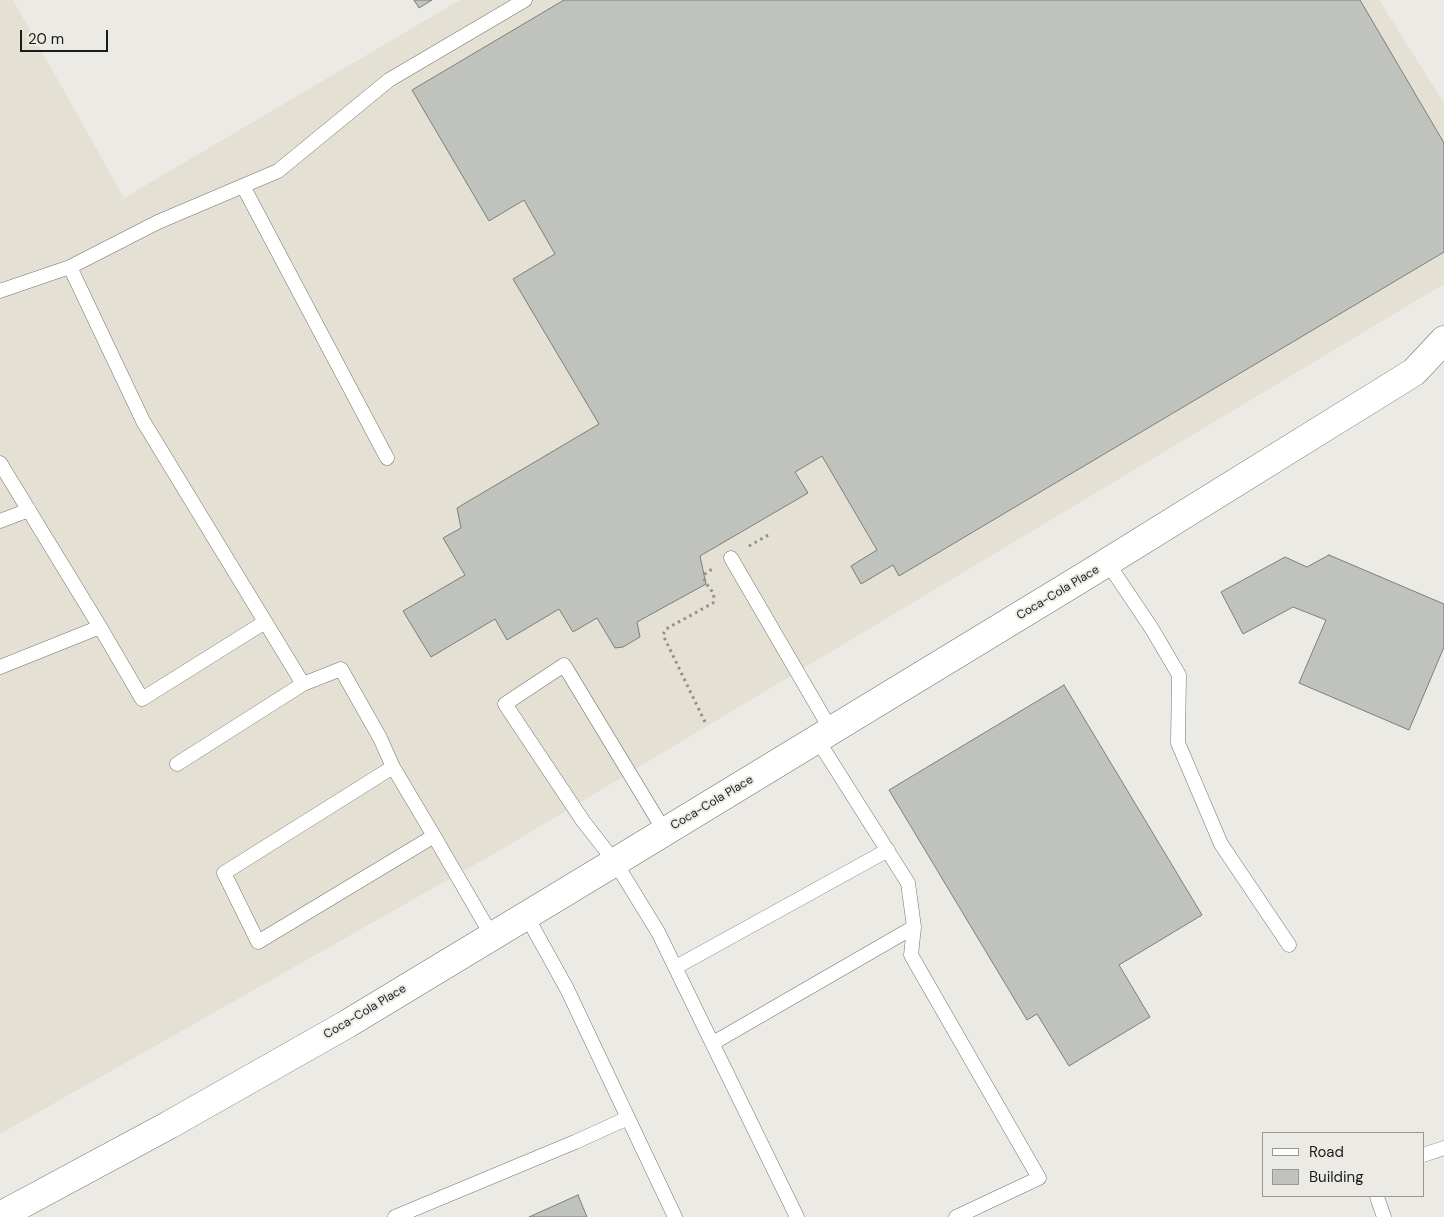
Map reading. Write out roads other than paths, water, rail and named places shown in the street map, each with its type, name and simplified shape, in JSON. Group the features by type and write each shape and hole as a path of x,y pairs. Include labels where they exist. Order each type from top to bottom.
{"street":[{"name":"Coca-Cola Place","path":"9,1214 347,1024 665,832 1414,372 1444,340"},
{"name":"Coca-Cola Place","path":"1414,372 1444,365"}],"lane":[{"path":"0,291 70,267 158,222 278,172 389,80 525,0"},
{"path":"243,186 387,458"},
{"path":"70,267 143,421 303,684"},
{"path":"0,463 142,699 265,622"},
{"path":"0,521 29,510"},
{"path":"731,558 824,735 908,883 914,927 911,955 1039,1178 956,1217"},
{"path":"1107,562 1152,629 1179,674 1178,743 1222,844 1289,944"},
{"path":"0,667 100,627"},
{"path":"665,832 564,665 506,704 582,822 615,862 658,932 797,1217"},
{"path":"177,764 303,684 341,669 380,738 393,767 492,936"},
{"path":"393,767 224,872 258,942 434,836"},
{"path":"676,967 888,850"},
{"path":"526,915 567,989 675,1217"},
{"path":"713,1043 914,927"},
{"path":"395,1217 628,1118"},
{"path":"1424,1155 1444,1148"},
{"path":"1377,1197 1384,1217"}]}
